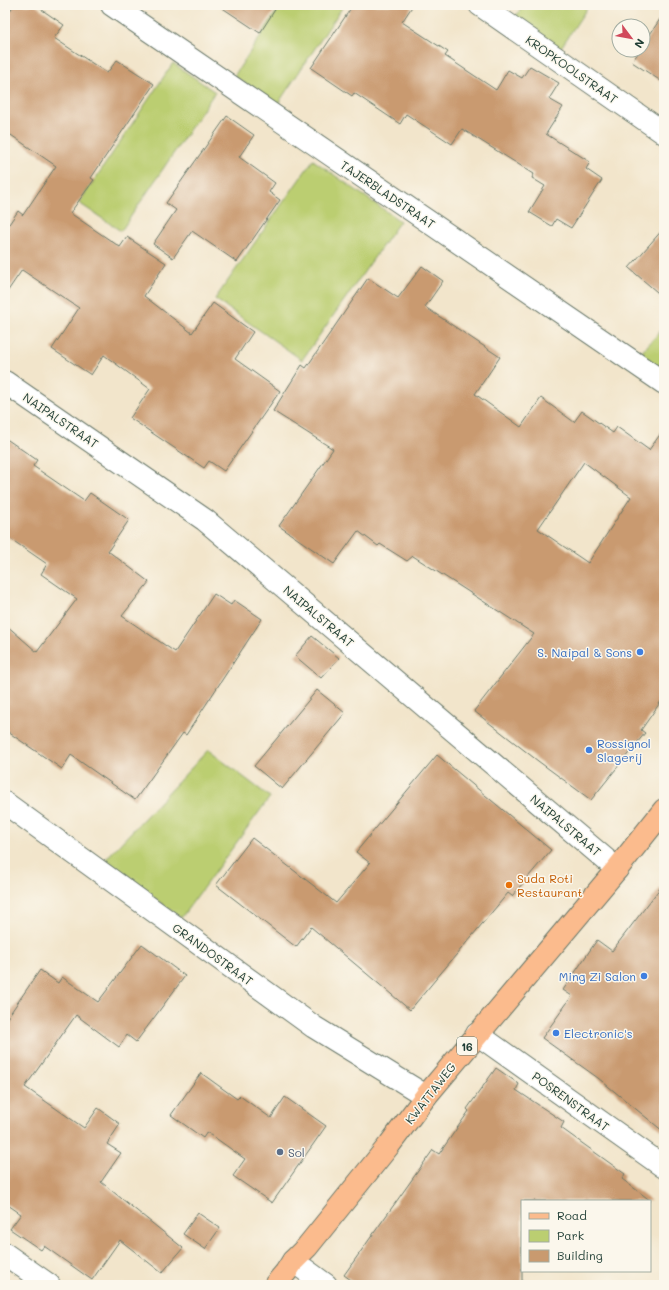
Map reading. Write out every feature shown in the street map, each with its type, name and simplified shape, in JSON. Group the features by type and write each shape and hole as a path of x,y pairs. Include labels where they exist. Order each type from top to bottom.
{"main road":[{"name":"KWATTAWEG","path":"275,1285 286,1272 293,1260 306,1247 426,1096 664,810"}],"street":[{"name":"TAJERBLADSTRAAT","path":"112,5 664,383"},
{"name":"KROPKOOLSTRAAT","path":"480,5 664,133"},
{"name":"NAIPALSTRAAT","path":"5,382 205,520 617,868"},
{"name":"GRANDOSTRAAT","path":"5,803 314,1026 426,1096"},
{"name":"POSRENSTRAAT","path":"477,1034 664,1168"},
{"path":"5,1254 49,1285"},
{"path":"293,1260 326,1285"}],"green space":[{"path":"281,5 344,5 277,105 234,76"},
{"path":"524,5 589,5 560,49 514,19"},
{"path":"173,63 215,92 121,231 79,203"},
{"path":"313,160 400,221 302,360 215,299"},
{"path":"664,327 664,371 640,354"},
{"path":"208,750 270,797 181,918 104,861"}],"building":[{"path":"14,5 35,5 64,25 54,38 107,73 117,60 154,84 91,178 94,180 70,213 120,247 127,237 166,263 144,296 192,333 213,303 253,332 235,359 280,391 224,471 209,461 204,468 130,418 150,389 104,355 91,375 52,349 79,308 22,270 5,295 5,230 18,211 23,215 56,166 5,131 5,18"},
{"path":"218,5 278,5 260,33"},
{"path":"353,5 413,5 402,22 448,52 445,56 496,90 508,70 522,78 530,66 559,83 549,99 563,107 546,134 590,162 586,169 602,180 571,228 556,219 552,226 529,212 545,186 532,178 534,174 462,129 452,144 406,114 400,124 354,93 352,96 311,68"},
{"path":"664,13 664,83 632,62 635,58 651,58 651,33"},
{"path":"227,116 254,135 239,157 275,183 269,192 280,200 237,262 192,231 173,258 153,244 176,210 166,203"},
{"path":"664,228 664,298 629,268"},
{"path":"422,266 443,281 425,307 500,357 475,394 521,427 541,398 574,422 582,411 613,433 617,427 649,450 664,429 664,697 641,730 645,733 591,800 474,711 534,634 413,556 407,561 380,544 378,546 358,531 334,564 279,526 333,449 273,411 302,365 306,368 368,278 398,298","holes":["584,462 631,497 588,563 538,529"]},
{"path":"5,438 37,460 33,466 84,501 90,493 129,520 108,551 149,582 122,616 175,652 214,594 231,605 234,600 262,619 186,735 183,733 135,800 71,755 62,769 5,730 5,624 37,652 77,599 41,574 47,564 5,535"},
{"path":"312,636 339,658 321,678 295,656"},
{"path":"317,690 345,713 282,789 254,766"},
{"path":"437,755 551,850 512,896 508,893 410,1010 311,927 296,947 216,885 252,838 336,903 370,863 356,852"},
{"path":"664,883 664,1132 598,1078 542,1038 572,996 563,990 597,940 612,951"},
{"path":"142,944 185,976 136,1042 127,1035 119,1047 76,1015 25,1087 84,1128 98,1108 120,1124 107,1144 121,1153 101,1182 183,1248 162,1273 120,1240 92,1280 44,1246 41,1250 10,1229 21,1214 5,1203 5,1021 40,970 58,983 62,977 98,1002"},
{"path":"496,1068 519,1084 516,1090 564,1122 561,1128 625,1174 622,1179 650,1200 521,1200 522,1285 358,1285 344,1275 433,1150 439,1154 469,1111 467,1109"},
{"path":"201,1073 237,1099 240,1096 271,1118 285,1097 326,1126 272,1203 233,1176 245,1159 207,1132 203,1138 171,1115"},
{"path":"198,1213 220,1228 205,1249 183,1234"}],"place":[{"name":"S. Naipal & Sons","path":"640,652"},
{"name":"Rossignol Slagerij","path":"589,750"},
{"name":"Suda Roti Restaurant","path":"509,885"},
{"name":"Ming Zi Salon","path":"644,976"},
{"name":"Electronic's","path":"556,1033"},
{"name":"Sol","path":"280,1152"}]}
